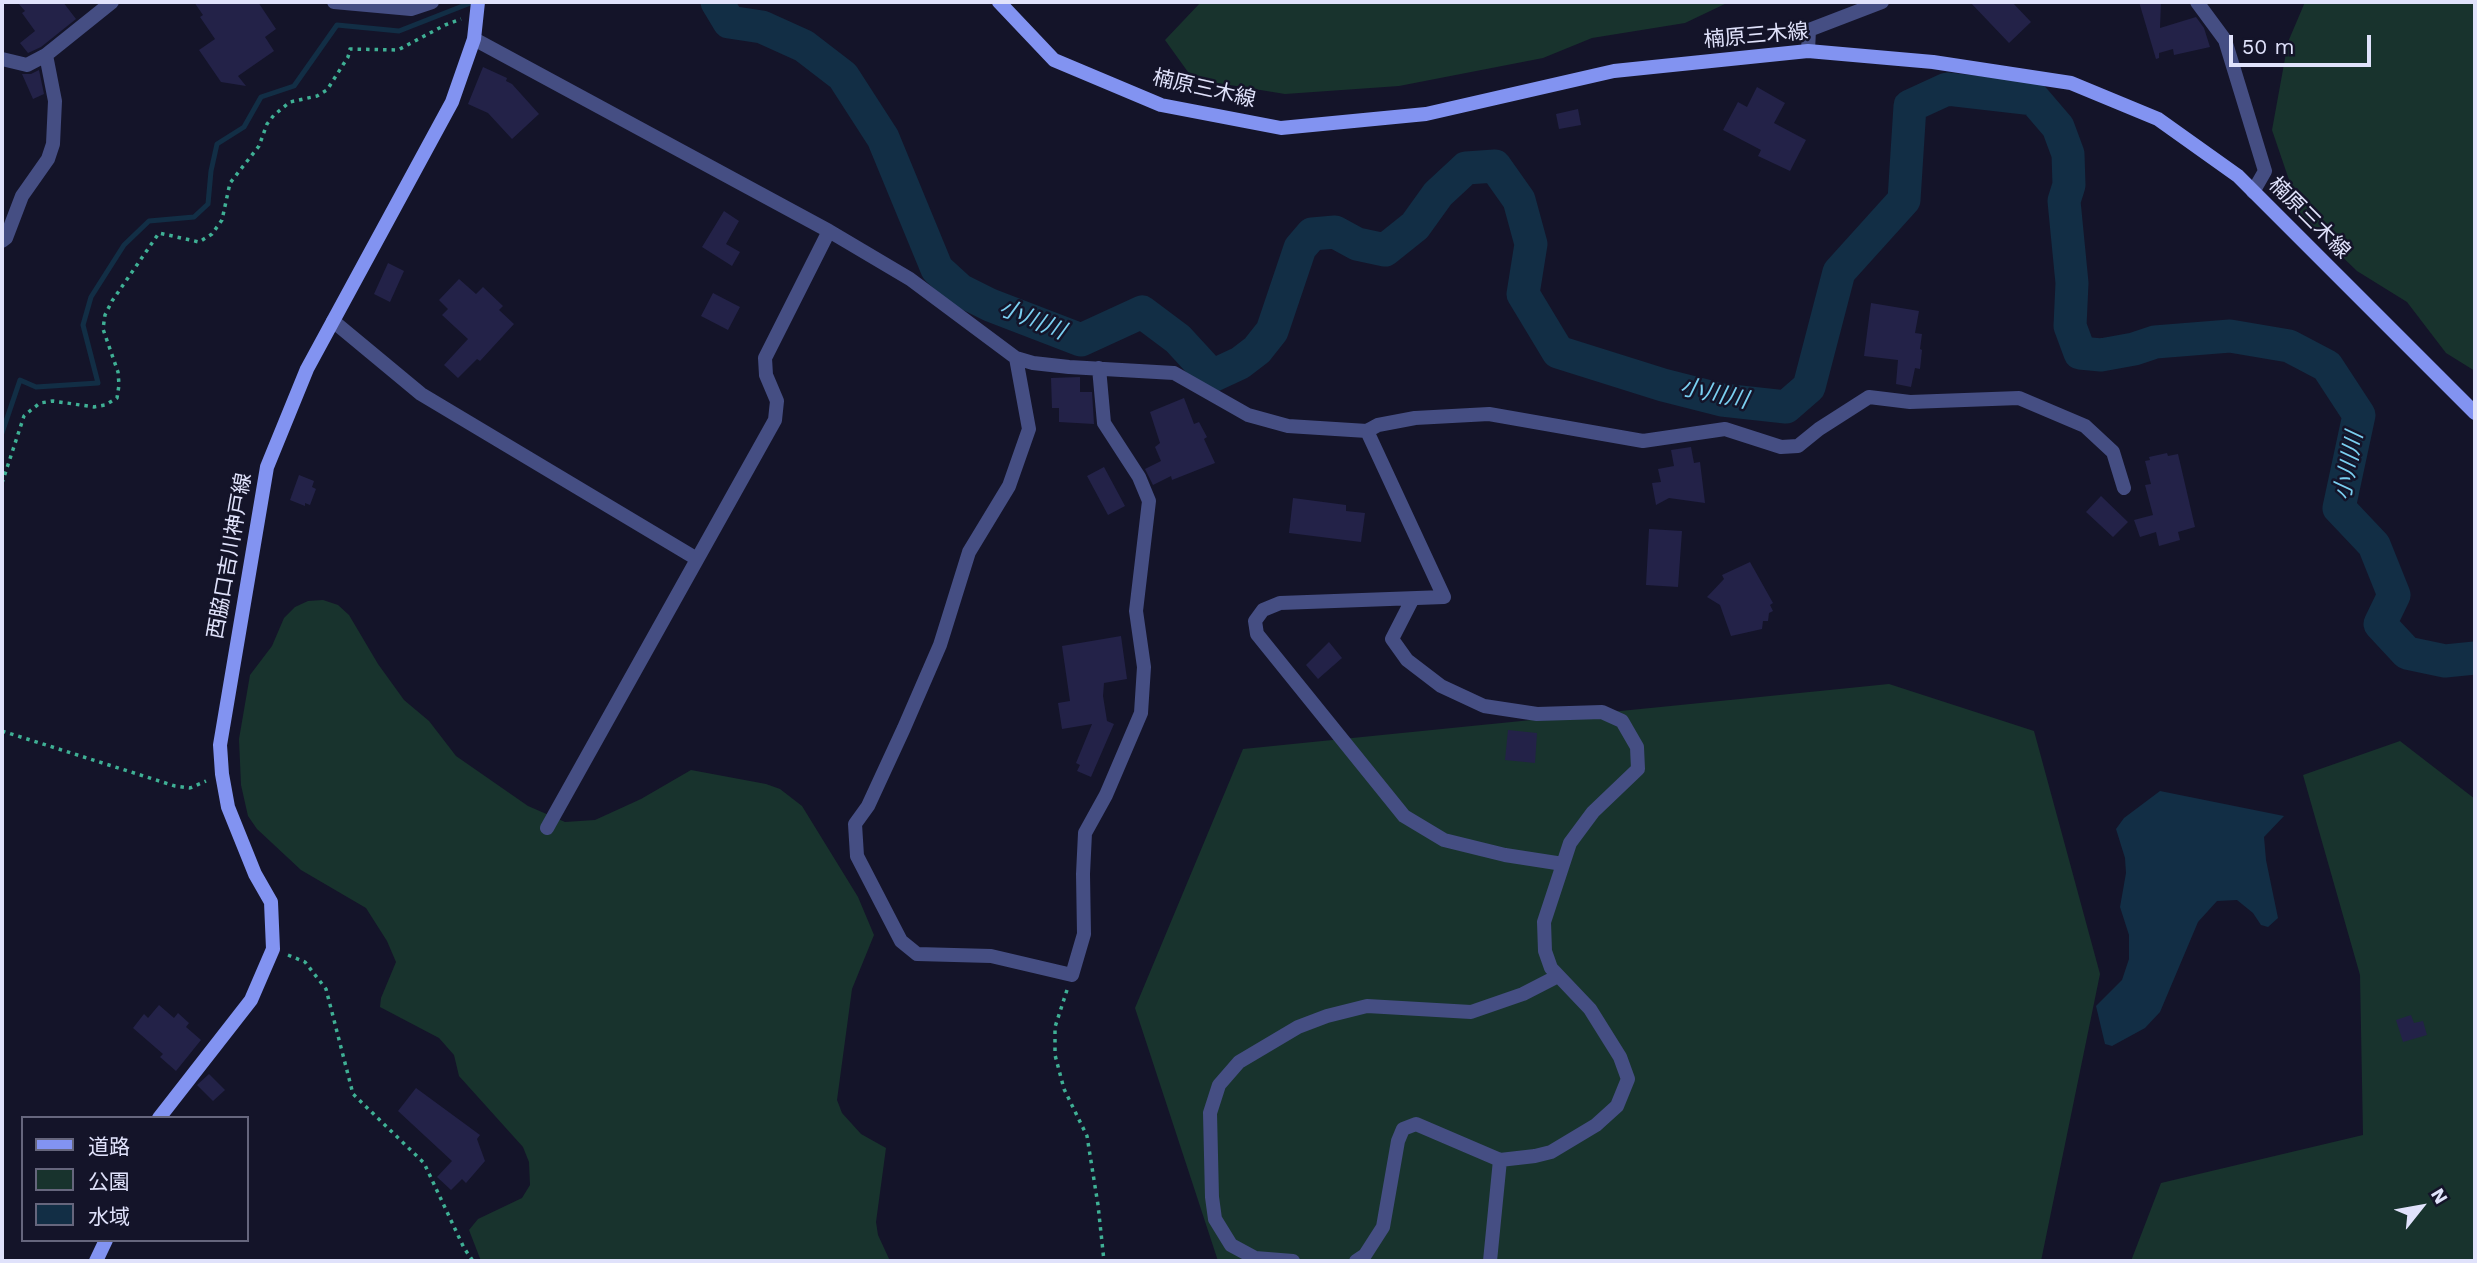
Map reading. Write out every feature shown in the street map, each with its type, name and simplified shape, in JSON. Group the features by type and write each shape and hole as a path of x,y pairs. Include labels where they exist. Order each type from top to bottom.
{"main road":[{"name":"楠原三木線","path":"999,2 1054,60 1161,106 1281,128 1426,114 1614,71 1808,51 1933,62 2071,83 2158,119 2238,176 2475,413"},
{"name":"西脇口吉川神戸線","path":"161,1116 251,1000 273,948 271,902 255,874 228,807 220,745 267,467 307,369 452,102 474,38 477,8"},
{"path":"96,1261 105,1242"}],"street":[{"path":"2,59 27,65 46,55 112,2"},
{"path":"334,2 411,9 432,2"},
{"path":"1808,51 1809,30 1882,2"},
{"path":"2197,2 2225,40 2265,171 2253,192"},
{"path":"474,38 829,231 910,279 1016,358 1033,363 1069,368 1174,373 1248,415 1288,426 1367,431 1378,425 1415,418 1489,414 1643,441 1726,429 1781,447 1798,446 1868,397 1910,402 2019,398 2085,426 2113,452 2124,488"},
{"path":"2,241 6,238 22,196 48,159 52,144 55,101 46,55"},
{"path":"547,828 775,421 777,401 766,375 765,358 829,231"},
{"path":"333,321 421,394 697,559"},
{"path":"1016,358 1029,429 1009,486 969,552 940,645 904,728 868,806 855,824 857,856 901,941 917,954 991,956 1072,975 1084,934 1085,833 1106,795 1141,713 1144,667 1136,611 1149,501 1139,477 1104,423 1099,368"},
{"path":"1367,431 1444,597 1280,603 1263,610 1255,621 1257,634 1404,816 1444,839 1505,855 1563,864"},
{"path":"1356,1261 1365,1255 1383,1227 1398,1141 1403,1129 1416,1124 1500,1160 1551,1152 1596,1125 1617,1106 1628,1079 1620,1057 1590,1009 1551,968 1545,951 1544,922 1570,843 1593,812 1638,769 1637,747 1622,721 1602,712 1537,714 1484,706 1441,686 1407,660 1392,639 1412,600"},
{"path":"1293,1261 1255,1258 1231,1245 1215,1219 1210,1113 1219,1085 1239,1062 1298,1027 1327,1016 1367,1006 1472,1012 1558,976"},
{"path":"1490,1261 1500,1160"}],"path":[{"path":"2,483 24,416 40,403 53,401 94,407 105,405 117,398 120,385 118,372 103,328 104,315 159,233 200,242 212,234 222,219 230,183 259,146 274,115 290,102 317,96 327,90 348,57 350,49 398,50 477,8"},
{"path":"2,731 175,786 190,788 222,774"},
{"path":"273,948 305,962 326,989 353,1094 424,1163 464,1248 473,1261"},
{"path":"1072,975 1055,1027 1055,1055 1064,1089 1087,1136 1104,1261"}],"green space":[{"path":"1201,2 1729,2 1685,23 1592,38 1543,58 1399,86 1285,94 1193,79 1165,40"},
{"path":"2305,2 2475,2 2475,371 2446,353 2407,302 2357,271 2302,218 2272,130 2288,42"},
{"path":"323,600 338,605 349,615 378,664 404,700 429,721 456,756 528,806 565,822 595,820 641,799 691,770 766,784 780,789 802,806 858,897 874,935 852,989 837,1100 842,1113 861,1134 886,1148 876,1222 878,1235 890,1261 481,1261 469,1230 478,1219 522,1198 530,1185 529,1162 523,1147 459,1076 454,1055 439,1038 380,1007 396,962 387,941 366,908 301,870 257,829 248,816 241,785 239,739 250,675 272,646 284,618 295,607 308,601"},
{"path":"1889,684 2034,731 2100,974 2041,1261 1218,1261 1135,1008 1243,749"},
{"path":"2400,741 2475,799 2475,1261 2131,1261 2161,1183 2363,1135 2360,975 2303,775"}],"water":[{"path":"2160,791 2284,816 2264,837 2278,918 2268,927 2261,925 2253,913 2237,900 2217,901 2198,922 2160,1012 2145,1028 2112,1046 2105,1044 2096,1006 2122,980 2129,959 2129,935 2120,907 2126,873 2125,858 2116,829 2124,818"}],"building":[{"path":"17,2 63,2 76,19 41,47 28,53 20,43 35,31"},
{"path":"194,2 258,2 276,29 265,37 274,51 238,76 246,86 221,82 199,50 215,39 200,17 203,15"},
{"path":"1970,2 2012,2 2031,22 2009,43"},
{"path":"2139,2 2161,2 2160,28 2196,17 2204,28 2210,47 2174,55 2173,49 2159,53 2159,58 2156,59"},
{"path":"483,67 507,78 506,81 512,84 539,114 512,139 488,113 468,104"},
{"path":"39,70 44,94 33,99 22,74"},
{"path":"1757,87 1785,103 1774,123 1806,140 1790,171 1758,156 1761,150 1723,130 1738,102 1747,107"},
{"path":"1578,109 1581,125 1559,129 1556,114"},
{"path":"724,211 739,221 726,244 740,252 732,266 702,247"},
{"path":"388,263 404,271 390,302 374,294"},
{"path":"459,279 476,294 483,287 503,306 499,310 514,324 480,361 477,359 458,378 444,365 468,339 442,315 448,309 439,300"},
{"path":"713,293 740,307 728,330 701,316"},
{"path":"1871,303 1919,311 1915,333 1922,334 1920,369 1915,368 1911,387 1896,384 1898,360 1864,356"},
{"path":"1080,377 1080,392 1092,392 1094,424 1059,422 1059,408 1052,408 1051,378"},
{"path":"1184,398 1194,424 1199,422 1207,437 1204,439 1215,463 1172,480 1171,476 1153,485 1145,469 1161,461 1155,447 1160,443 1150,412"},
{"path":"1691,447 1694,463 1700,462 1705,503 1669,498 1656,505 1652,483 1661,482 1658,469 1674,466 1671,450"},
{"path":"2167,453 2168,456 2178,454 2195,527 2178,532 2180,540 2159,546 2156,532 2140,537 2134,520 2153,515 2145,485 2151,484 2145,461 2150,460 2149,457"},
{"path":"1104,467 1125,506 1108,515 1087,476"},
{"path":"299,475 314,481 312,487 316,489 310,505 305,503 305,506 290,500"},
{"path":"2101,496 2128,522 2113,537 2086,512"},
{"path":"1293,498 1346,505 1346,511 1365,513 1361,542 1289,533"},
{"path":"1649,529 1682,531 1678,587 1646,585"},
{"path":"1750,562 1773,603 1770,605 1773,611 1769,613 1768,621 1763,621 1762,629 1731,636 1720,605 1707,597 1724,579 1722,575"},
{"path":"1121,636 1127,679 1104,683 1107,721 1114,724 1091,777 1077,771 1080,765 1076,763 1092,724 1062,729 1058,703 1070,701 1062,646"},
{"path":"1329,642 1342,658 1318,679 1306,665"},
{"path":"1508,730 1537,733 1535,763 1505,760"},
{"path":"159,1005 174,1018 178,1013 189,1023 186,1027 201,1040 176,1071 160,1057 163,1054 133,1028 144,1014 148,1018"},
{"path":"2411,1015 2414,1023 2423,1021 2427,1035 2403,1042 2396,1020"},
{"path":"209,1074 225,1090 213,1101 197,1085"},
{"path":"416,1088 480,1135 477,1139 485,1161 466,1183 462,1179 451,1190 437,1177 452,1161 398,1111"}],"waterway":[{"path":"2,433 20,380 36,387 98,383 83,325 91,297 124,245 149,221 194,217 208,204 217,144 244,127 261,97 294,86 337,25 399,31 473,2"},
{"name":"小川川","path":"717,2 729,22 762,27 804,46 843,76 883,138 937,269 960,290 990,305 1081,340 1142,312 1178,339 1212,376 1240,363 1257,350 1272,331 1300,248 1312,234 1335,232 1357,244 1385,250 1415,226 1438,194 1466,168 1495,166 1519,200 1531,244 1523,294 1558,352 1663,385 1722,400 1786,407 1809,387 1839,272 1904,200 1910,106 1947,89 2034,99 2058,127 2068,154 2069,185 2064,201 2072,283 2070,326 2080,353 2101,355 2155,342 2230,336 2289,346 2327,366 2359,415 2339,508 2374,545 2394,595 2380,624 2407,653 2445,661 2475,658"}]}
